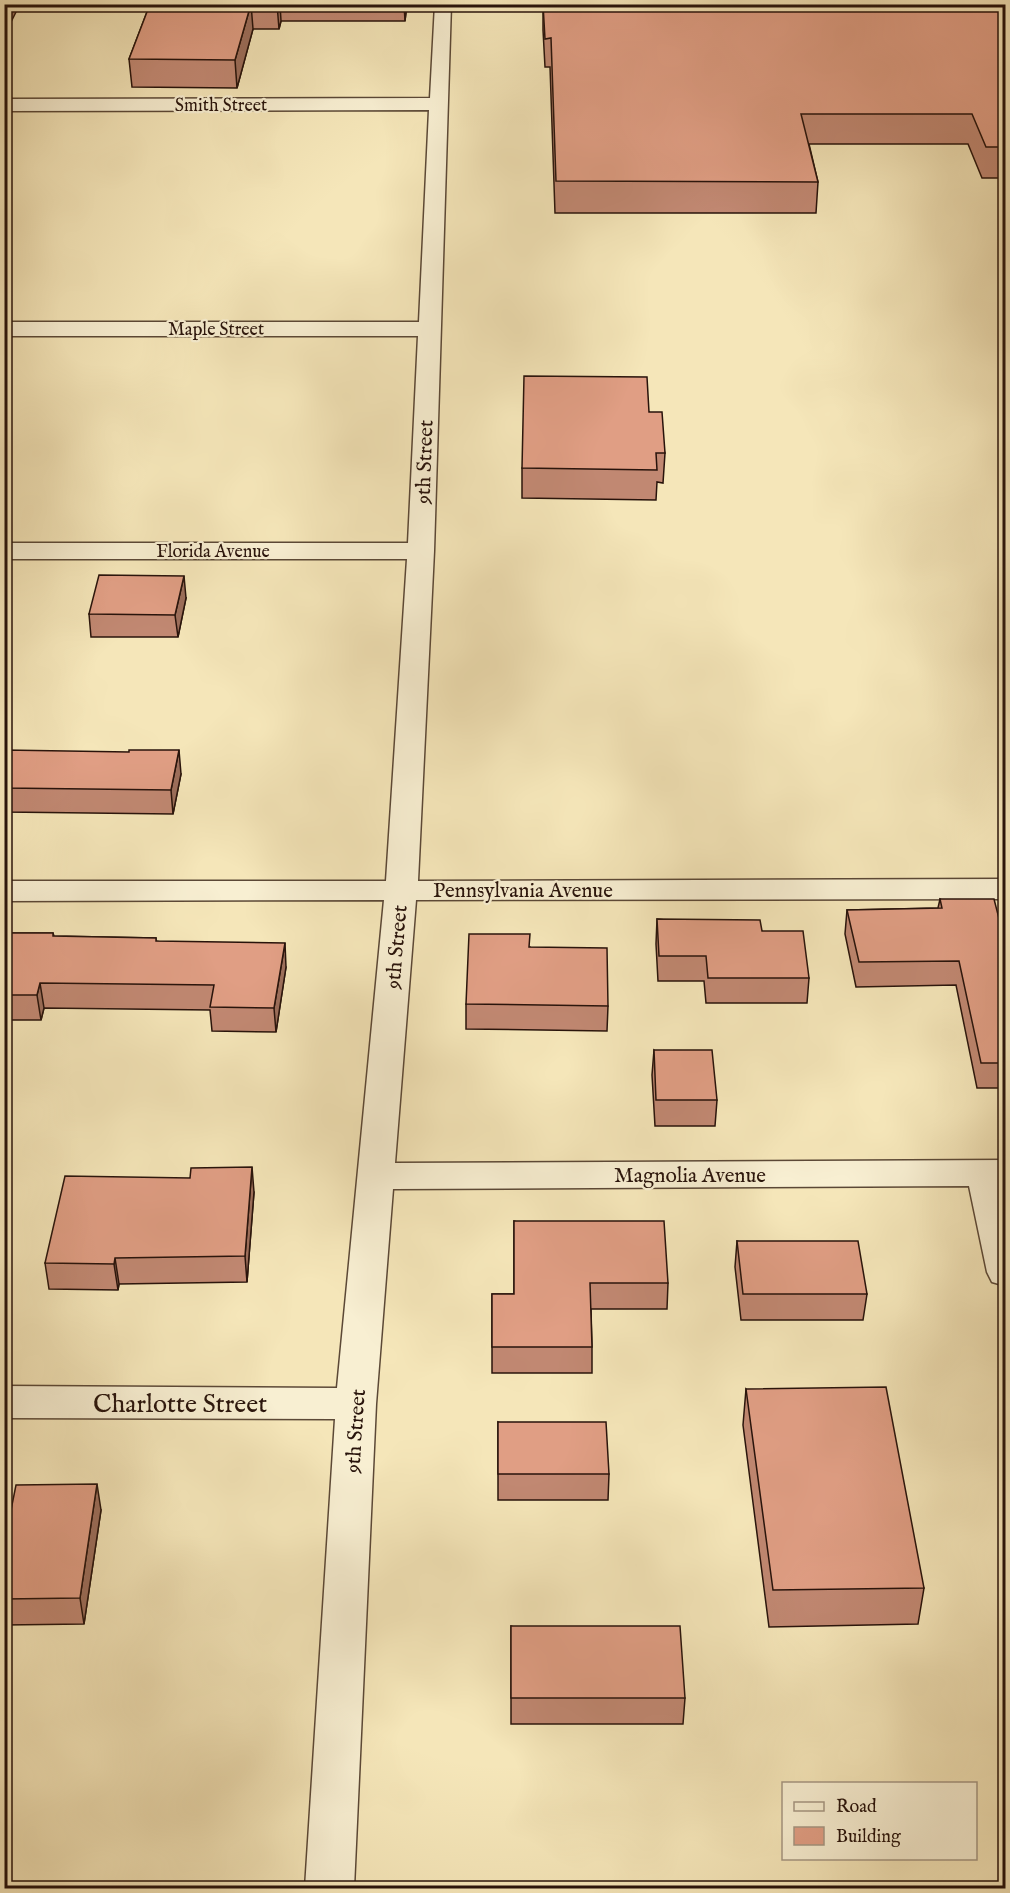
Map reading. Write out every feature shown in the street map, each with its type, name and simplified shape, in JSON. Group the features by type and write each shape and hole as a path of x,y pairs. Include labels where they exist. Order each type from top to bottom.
{"street":[{"name":"9th Street","path":"329,1888 356,1404 401,891 421,551 428,329 443,4"},
{"name":"Smith Street","path":"4,105 438,104"},
{"name":"Maple Street","path":"4,329 428,329"},
{"name":"Florida Avenue","path":"4,551 421,551"},
{"name":"Pennsylvania Avenue","path":"4,891 1005,889"},
{"name":"Magnolia Avenue","path":"375,1176 995,1173"},
{"path":"995,1173 1005,1272"},
{"name":"Charlotte Street","path":"4,1402 356,1404"}],"building":[{"path":"150,4 251,4 235,60 129,59"},
{"path":"543,4 1005,4 1005,147 986,147 972,114 801,114 818,182 556,181 551,38 545,39"},
{"path":"524,376 647,377 649,412 662,412 665,453 656,453 657,470 522,468"},
{"path":"99,575 184,576 175,615 89,614"},
{"path":"4,750 129,752 129,750 179,750 171,790 4,788"},
{"path":"940,899 994,899 1005,942 1005,1063 981,1063 959,961 859,962 847,910 942,908"},
{"path":"657,919 760,920 762,931 803,931 809,978 708,978 706,956 659,956"},
{"path":"4,933 156,938 156,941 285,943 274,1008 210,1007 214,985 40,983 37,995 4,995"},
{"path":"469,934 530,934 529,947 607,948 608,1006 466,1004"},
{"path":"654,1050 712,1050 717,1100 656,1100"},
{"path":"252,1167 245,1256 115,1258 114,1264 45,1263 65,1176 190,1178 191,1168"},
{"path":"514,1221 664,1221 668,1283 590,1283 592,1347 492,1347 492,1294 514,1294"},
{"path":"737,1241 858,1241 867,1294 743,1294"},
{"path":"886,1387 924,1588 773,1590 746,1389"},
{"path":"498,1422 606,1422 609,1474 498,1474"},
{"path":"97,1484 80,1598 4,1599 4,1510 11,1510 16,1485"},
{"path":"511,1626 680,1626 685,1698 511,1698"}]}
